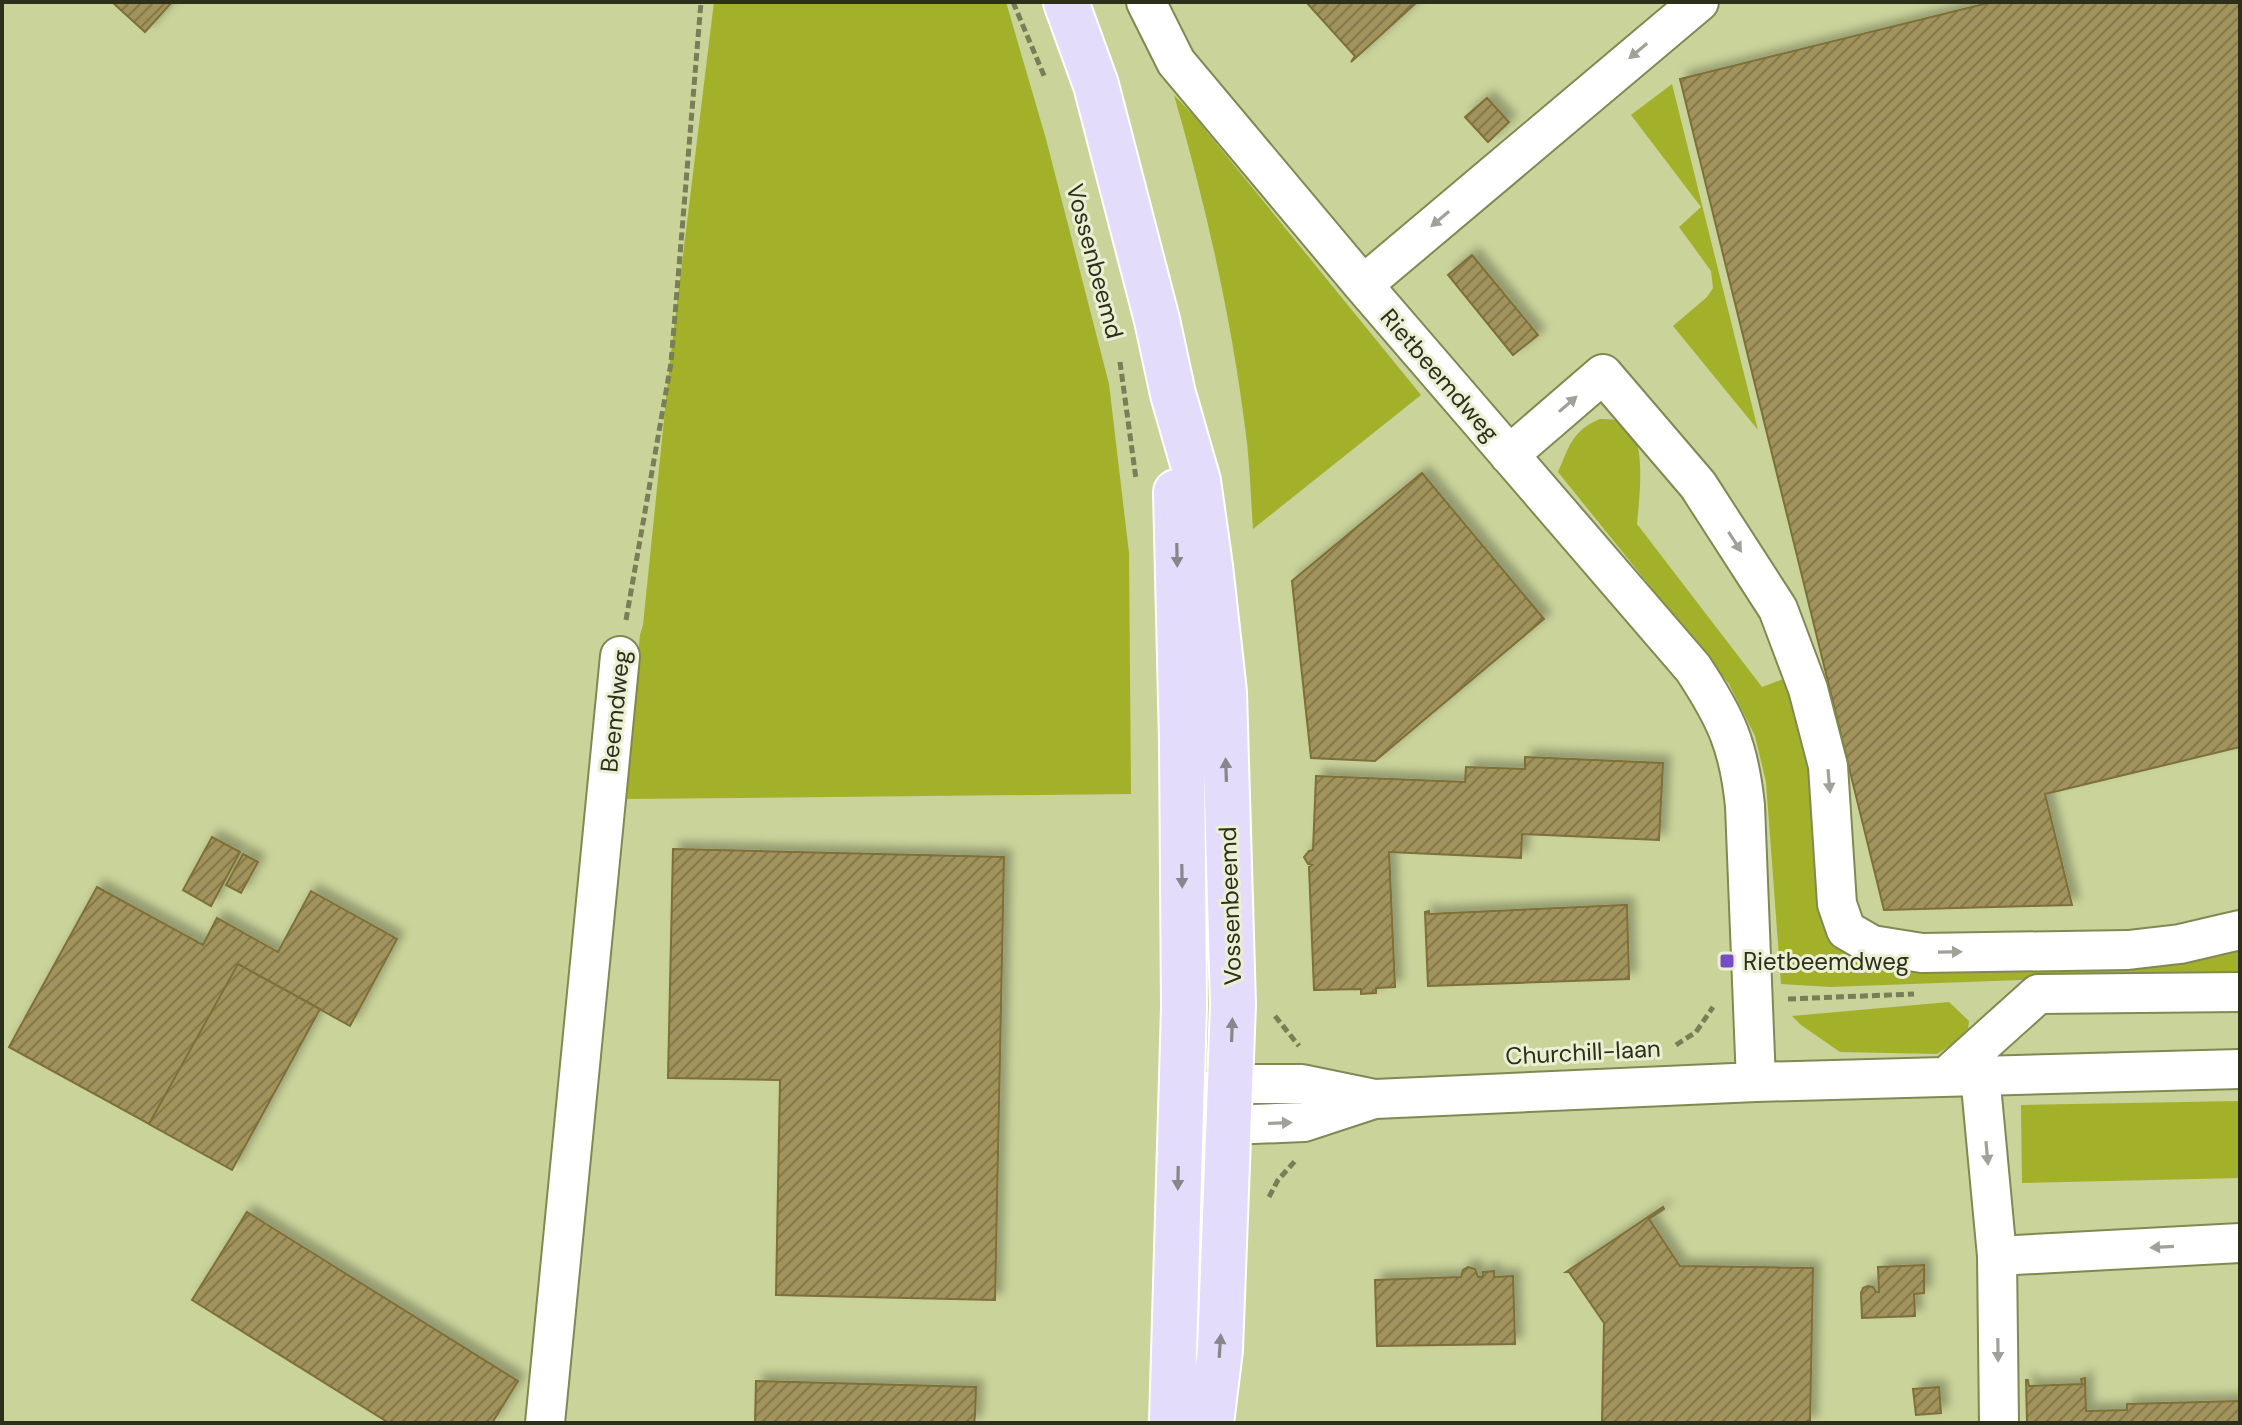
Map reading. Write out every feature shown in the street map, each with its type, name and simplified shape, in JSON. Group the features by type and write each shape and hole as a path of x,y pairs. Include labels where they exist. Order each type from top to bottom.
{"main road":[{"name":"Vossenbeemd","path":"1066,2 1096,85 1173,394 1198,481 1224,692 1233,1005 1220,1350 1211,1423"},
{"name":"Vossenbeemd","path":"1172,1423 1184,1007 1182,742 1173,394"}],"street":[{"name":"Rietbeemdweg","path":"1146,2 1176,62 1363,285 1693,668 1717,704 1735,745 1742,772 1756,1082"},
{"path":"1363,285 1699,2"},
{"path":"1509,455 1603,374 1698,485 1778,609 1808,689 1828,766 1834,877 1837,904 1846,930 1872,945 1922,953 2128,950 2180,944 2240,930"},
{"name":"Beemdweg","path":"545,1423 620,656"},
{"path":"1999,1423 1997,1256 1964,1075 2038,994 2240,992"},
{"name":"Churchill-laan","path":"1230,1104 1302,1067 1375,1099"},
{"name":"Churchill-laan","path":"1180,1100 1230,1104 1304,1122 1375,1099 1756,1082 2240,1069"},
{"path":"1997,1256 2240,1243"}],"path":[{"name":"Beemdweg","path":"620,656 671,363 701,2"},
{"path":"1013,2 1049,87"},
{"name":"Vossenbeemd","path":"1118,350 1138,491"},
{"name":"Churchill-laan","path":"1664,1048 1674,1046 1696,1032 1717,1002 1923,994"},
{"name":"Vossenbeemd","path":"1266,1005 1302,1067"},
{"path":"1265,1205 1278,1180 1304,1152 1304,1122"}],"green space":[{"path":"714,2 1006,2 1046,139 1109,384 1129,553 1131,794 625,799 670,361"},
{"path":"1672,84 1758,430 1673,326 1713,288 1711,271 1679,227 1701,207 1631,115"},
{"path":"1174,95 1421,395 1253,529 1247,443 1226,311 1208,224"},
{"path":"1600,419 1624,423 1635,437 1640,461 1637,524 1762,687 1789,677 1808,733 1845,951 2240,949 2240,972 1830,987 1781,984 1766,782 1755,736 1729,684 1558,472 1578,434"},
{"path":"1949,1002 1969,1021 1968,1029 1959,1040 1937,1054 1840,1052 1792,1016"},
{"path":"2240,1101 2240,1178 2022,1183 2021,1105"}],"building":[{"path":"112,2 172,2 145,32"},
{"path":"1306,2 1417,2 1351,62 1355,56"},
{"path":"1992,2 2240,2 2240,747 2045,794 2072,905 1884,910 1680,79"},
{"path":"1487,98 1509,122 1488,142 1465,117"},
{"path":"1472,255 1538,335 1513,355 1448,275"},
{"path":"1422,473 1544,619 1375,761 1311,758 1292,581"},
{"path":"1525,757 1663,763 1659,840 1522,834 1521,858 1389,852 1395,987 1376,988 1376,993 1361,994 1361,989 1314,990 1309,867 1312,865 1304,857 1313,850 1316,776 1465,782 1466,767 1525,769"},
{"path":"212,837 240,852 211,906 183,890"},
{"path":"673,849 1004,857 995,1300 776,1295 780,1080 668,1078"},
{"path":"243,854 258,862 241,893 226,885"},
{"path":"97,887 203,945 217,918 278,952 311,891 397,939 350,1026 238,964 149,1124 9,1047"},
{"path":"1627,905 1629,979 1428,986 1425,912"},
{"path":"238,964 320,1009 232,1170 149,1124"},
{"path":"1663,1207 1649,1219 1680,1266 1813,1268 1810,1423 1602,1423 1604,1323 1569,1272 1566,1272"},
{"path":"247,1212 518,1381 492,1423 389,1423 192,1300"},
{"path":"1924,1265 1924,1293 1914,1294 1915,1316 1862,1318 1863,1288 1873,1287 1879,1292 1878,1267"},
{"path":"1468,1267 1475,1269 1478,1277 1483,1277 1483,1272 1494,1271 1494,1277 1513,1276 1515,1344 1377,1346 1375,1280 1461,1277"},
{"path":"2085,1378 2086,1411 2127,1410 2127,1404 2240,1401 2240,1423 2027,1423 2026,1380 2029,1386 2082,1384 2081,1379"},
{"path":"756,1381 976,1387 974,1423 755,1423"},
{"path":"1939,1387 1941,1413 1916,1415 1913,1389"}],"place":[{"name":"Rietbeemdweg","path":"1727,961"}]}
